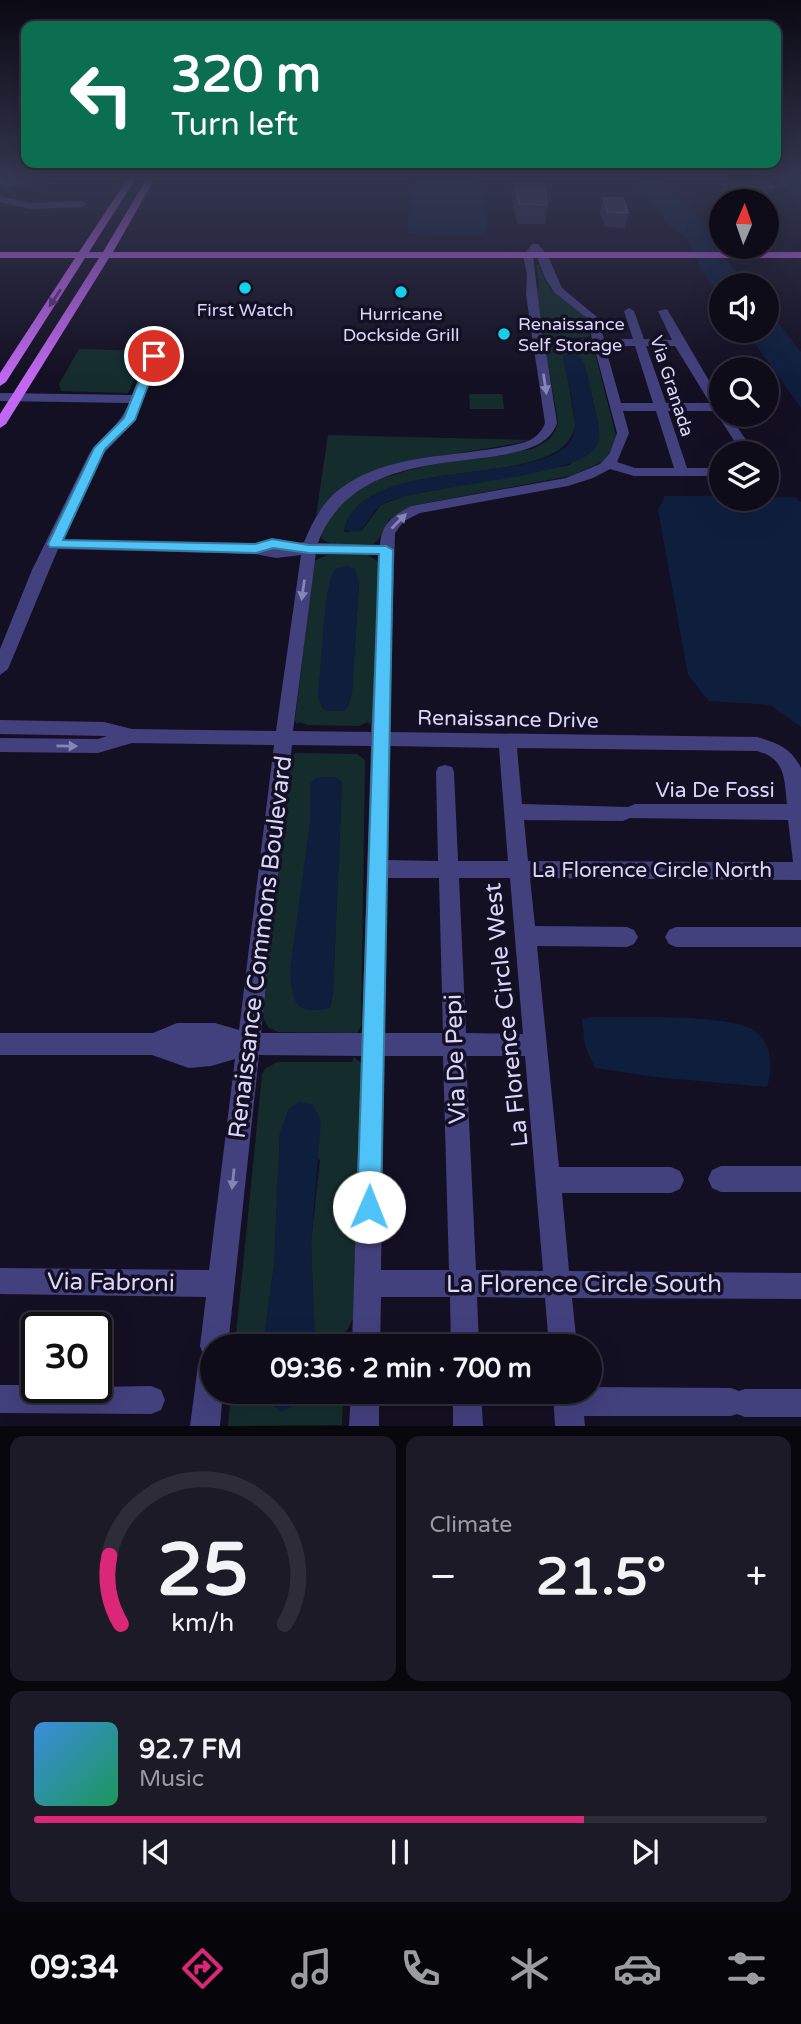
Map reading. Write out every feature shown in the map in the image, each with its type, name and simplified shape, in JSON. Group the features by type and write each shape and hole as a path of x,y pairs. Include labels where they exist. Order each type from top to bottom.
{"main road":[{"path":"0,245 353,247 536,253"},
{"path":"0,382 89,246"},
{"path":"0,424 10,402 112,246"},
{"path":"779,246 801,246"},
{"path":"321,257 353,247"},
{"path":"689,251 709,248"},
{"path":"0,255 321,257 689,251 729,255 801,256"}],"street":[{"name":"Renaissance Commons Boulevard","path":"215,1334 284,738 309,549 314,533 328,509 346,491 365,480 400,468 524,447 545,436 551,423 539,342 536,253"},
{"path":"366,1334 381,1045 377,869 388,533 395,523 416,509 568,482 587,476 609,464 620,450 623,433 587,311 554,285 536,253"},
{"name":"Via Granada","path":"629,311 682,472"},
{"path":"663,311 709,392"},
{"path":"0,669 40,570 100,448 125,426 159,342"},
{"path":"539,342 679,343"},
{"path":"0,397 10,402 135,403"},
{"path":"615,407 709,410"},
{"path":"609,464 634,472 709,472"},
{"path":"54,544 256,549 270,554 287,554 309,549 386,550"},
{"name":"Renaissance Drive","path":"0,727 104,729 132,736 757,744 777,750 788,759 794,774 796,812"},
{"name":"Renaissance Drive","path":"0,745 98,746 132,736"},
{"name":"La Florence Circle West","path":"507,741 562,1334"},
{"name":"Via De Pepi","path":"445,772 464,1334"},
{"name":"Via De Fossi","path":"513,812 796,812"},
{"path":"796,812 801,859"},
{"name":"La Florence Circle North","path":"377,869 801,871"},
{"path":"525,936 627,937"},
{"path":"676,937 801,937"},
{"path":"0,1044 153,1044 174,1055 211,1056 248,1044 537,1045"},
{"path":"721,1179 801,1179"},
{"path":"549,1180 671,1180"},
{"name":"Via Fabroni","path":"0,1281 221,1284"},
{"name":"La Florence Circle South","path":"367,1283 801,1286"},
{"path":"0,1399 151,1400"},
{"path":"568,1406 801,1403"},
{"path":"205,1426 208,1404"},
{"path":"364,1426 365,1404"},
{"path":"467,1404 468,1426"}],"green space":[{"path":"536,265 540,265 548,286 583,313 590,334 588,337 555,339 543,334"},
{"path":"584,346 595,353 616,436 611,452 600,463 570,476 410,506 389,520 373,544 331,544 322,539 321,536 336,508 352,494 374,482 427,466 532,449 549,439 558,422 546,352 549,348","holes":["564,355 584,364 598,422 570,465 404,496 381,505 362,530 345,532 360,505 388,489 424,479 539,459 564,446 575,424"]},
{"path":"79,349 148,351 128,393 61,391 59,384"},
{"path":"469,394 502,394 504,409 470,409"},
{"path":"328,435 531,440 386,468 342,488 316,516"},
{"path":"327,555 368,555 379,562 373,715 370,724 308,725 299,722 297,724 295,720 314,561","holes":["359,582 352,692 348,707 343,711 324,710 318,697 328,590"]},
{"path":"295,753 357,754 365,760 361,1026 357,1033 278,1032 268,1027 263,1017 289,763","holes":["342,782 333,993 330,1008 310,821 310,784"]},
{"path":"354,1057 361,1063 353,1319 345,1334 315,1334 311,1243 320,1160 280,1132 274,1265 265,1334 236,1334 262,1075 265,1069 277,1062 352,1062"},
{"path":"230,1404 343,1404 342,1425 228,1426"}],"water":[{"path":"690,245 709,245 709,259 726,259 737,273 709,273 709,281"},
{"path":"779,324 801,352 801,408 779,377 779,357 765,357 755,343 779,343"},
{"path":"567,354 578,355 585,366 599,426 596,447 584,458 533,473 434,490 387,502 375,511 359,532 344,530 359,505 386,489 422,479 535,461 561,451 574,433 575,425 563,358"},
{"path":"665,496 709,496 709,511 779,511 779,497 795,497 801,502 801,727 770,705 709,701 688,675 658,510"},
{"path":"348,566 355,569 359,582 352,692 348,707 343,711 324,710 318,697 327,594 333,572"},
{"path":"336,777 342,782 333,993 330,1008 309,1010 297,1004 294,998 290,970 310,821 310,784 315,778"},
{"path":"582,1019 704,1019 744,1026 761,1037 768,1050 770,1072 767,1087 656,1077 595,1068 585,1046"},
{"path":"299,1102 313,1104 321,1121 311,1243 315,1334 265,1334 274,1265 280,1132 289,1108"},
{"path":"272,1404 296,1404 281,1412"}],"place":[{"name":"First Watch","path":"245,288"},
{"name":"Hurricane Dockside Grill","path":"401,292"},
{"name":"Renaissance Self Storage","path":"504,334"}],"route":[{"path":"154,356 129,420 96,454 54,544 256,549 272,543 309,549 386,550 369,1207"}]}
